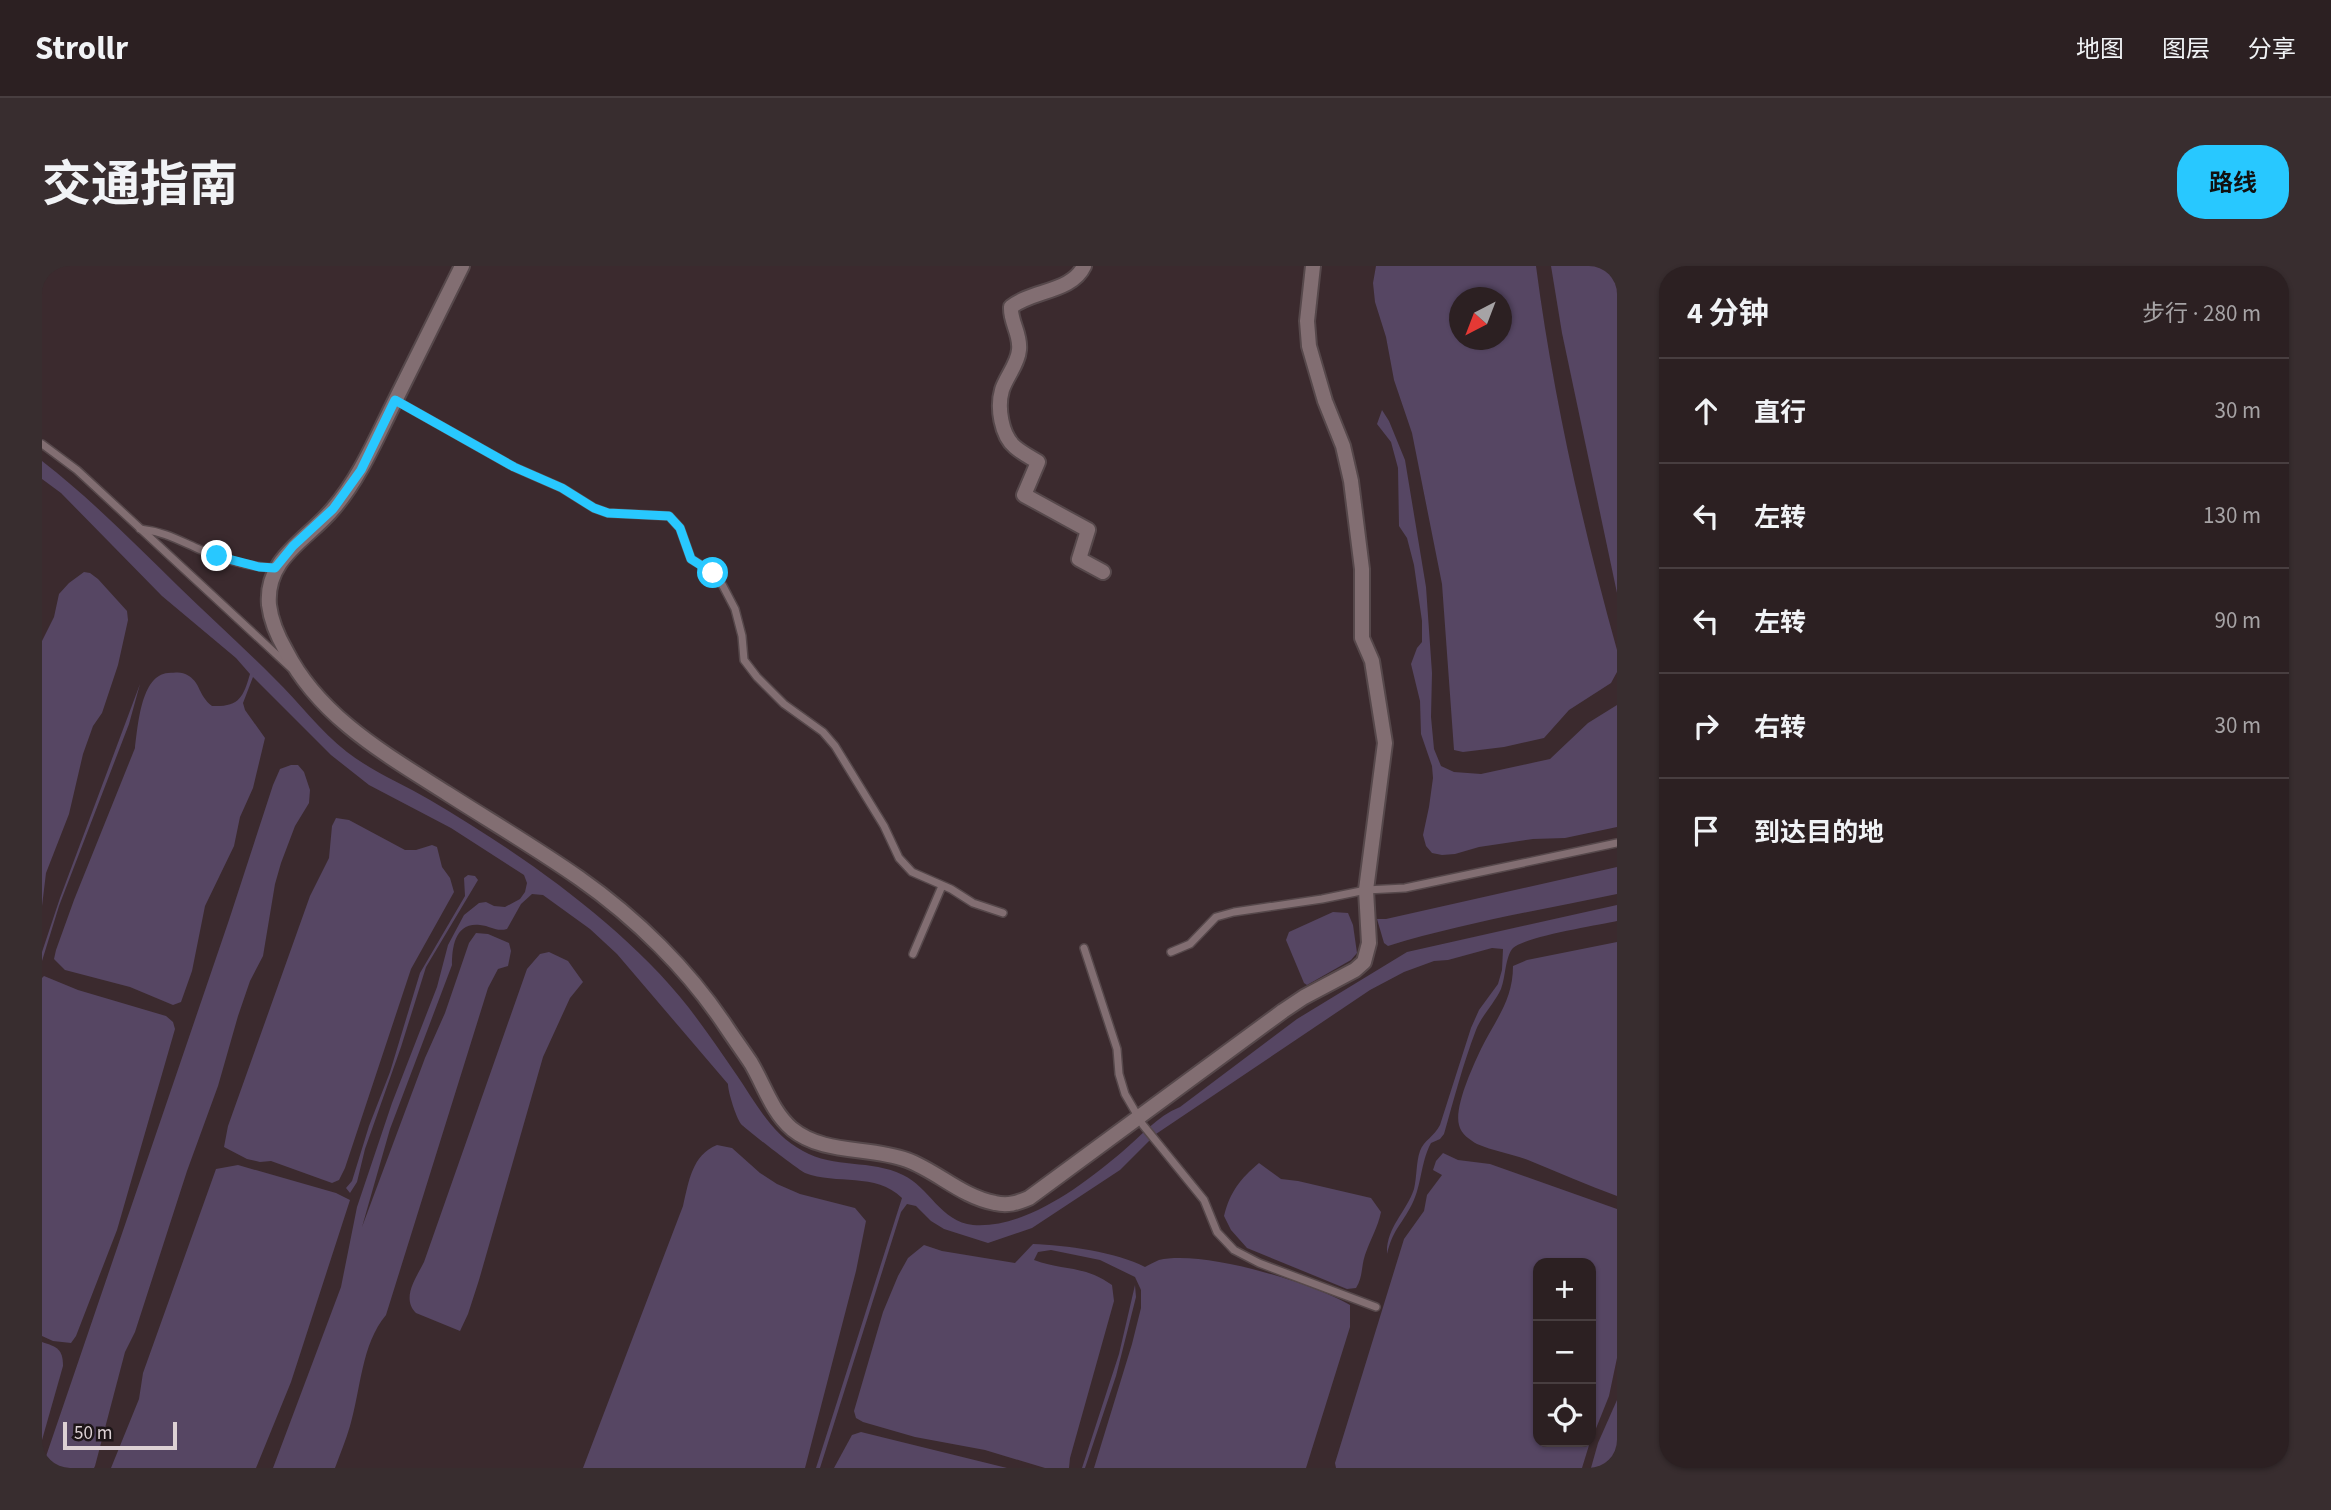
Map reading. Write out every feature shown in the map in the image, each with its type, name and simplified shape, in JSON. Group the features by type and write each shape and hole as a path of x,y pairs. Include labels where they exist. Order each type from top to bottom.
{"street":[{"path":"462,266 361,470 333,509 293,546 275,568 270,582 269,605 276,632 298,675 321,701 365,740 580,879 633,920 685,972 716,1012 790,1128 823,1145 862,1149 904,1158 969,1194 990,1203 1004,1205 1029,1198 1141,1121 1283,1011 1355,970 1364,961 1368,943 1366,890 1385,743 1375,674 1362,638 1362,569 1351,481 1343,446 1325,401 1309,346 1307,321 1313,266"},
{"path":"1084,266 1075,280 1020,299 1010,307 1018,334 1019,351 1002,391 1000,417 1013,446 1038,462 1024,495 1088,530 1079,559 1103,572"}],"lane":[{"path":"395,400 514,467 562,488 594,508 608,513 669,516 680,528 691,559 713,573 723,586 737,618 744,660 784,704 823,732 835,746 884,826 899,858 912,872 973,903 1003,913"},
{"path":"42,444 77,470 298,675"},
{"path":"140,529 176,537 201,550 232,561 275,568"},
{"path":"1171,952 1190,944 1216,917 1234,912 1322,900 1366,890 1405,888 1617,843"},
{"path":"913,954 942,886"},
{"path":"1084,948 1117,1049 1119,1074 1125,1094 1141,1121 1203,1200 1217,1232 1234,1250 1259,1263 1376,1307"}],"shaded area":[{"path":"1376,266 1536,266 1570,460 1617,650 1617,672 1611,683 1569,710 1544,738 1504,747 1463,752 1454,750 1442,584 1412,433 1394,380 1386,337 1375,302 1373,283"},
{"path":"1551,266 1617,266 1617,593 1562,333"},
{"path":"1382,410 1405,460 1426,587 1432,673 1431,717 1434,749 1441,766 1454,772 1481,774 1550,759 1588,723 1617,705 1617,827 1565,838 1533,839 1479,847 1455,854 1432,853 1426,846 1423,835 1433,778 1432,766 1421,734 1420,701 1411,664 1422,642 1422,621 1414,565 1407,538 1399,526 1398,468 1391,442 1377,424"},
{"path":"42,461 112,522 347,752 453,814 521,858 565,889 628,942 689,1008 765,1117 782,1136 815,1157 878,1167 903,1175 920,1187 952,1218 962,1222 973,1225 1013,1220 1053,1202 1107,1164 1156,1121 1180,1107 1297,1019 1407,952 1617,905 1617,921 1546,936 1513,948 1508,956 1501,989 1476,1030 1444,1134 1431,1143 1414,1200 1394,1234 1387,1254 1393,1228 1414,1189 1420,1151 1440,1125 1471,1028 1479,1010 1498,984 1503,949 1492,948 1434,961 1404,972 1370,990 1156,1134 1120,1170 1032,1228 988,1243 944,1229 916,1206 907,1204 901,1212 820,1468 816,1468 902,1198 880,1185 805,1173 741,1124 728,1084 617,954 590,929 543,895 532,894 521,904 507,929 472,925 460,932 454,944 452,965 390,1129 362,1227 425,1058 445,1013 469,943 476,933 488,934 509,943 511,951 508,966 498,969 488,988 386,1315 371,1340 350,1426 335,1468 273,1468 341,1287 357,1207 392,1103 437,987 448,945 464,915 479,903 505,907 520,899 527,883 524,875 451,828 369,785 331,755 253,677 243,703 265,738 253,788 240,817 234,846 205,906 192,971 181,1002 173,1005 130,987 65,970 54,959 56,950 135,748 142,703 152,682 168,673 184,673 193,679 212,706 221,706 234,703 242,695 250,674 236,658 162,596 61,493 42,479"},
{"path":"84,572 98,579 127,611 128,620 118,665 102,713 93,726 83,754 69,814 46,873 42,906 42,641 54,617 59,594"},
{"path":"140,684 129,724 59,906 42,961 42,952 60,898"},
{"path":"298,765 304,772 310,790 309,803 295,826 281,863 263,956 250,981 218,1086 187,1171 135,1332 125,1352 95,1466 42,1468 273,785 280,769"},
{"path":"336,818 349,820 405,850 432,845 437,847 442,867 450,878 454,892 411,969 345,1168 339,1180 332,1183 271,1161 247,1159 224,1147 228,1126 310,896 329,858 332,826"},
{"path":"1617,867 1617,894 1473,924 1388,946 1384,943 1377,919 1386,919"},
{"path":"468,875 475,876 478,880 426,967 365,1149 357,1182 350,1193 346,1188 352,1181 390,1072 420,973 465,896 464,878"},
{"path":"1333,912 1348,913 1353,925 1357,953 1351,960 1307,985 1286,940 1289,932"},
{"path":"1617,942 1617,1196 1528,1160 1477,1144 1462,1131 1458,1117 1469,1076 1507,1000 1513,966 1527,960"},
{"path":"549,952 568,961 583,982 570,998 543,1057 479,1280 460,1331 416,1313 410,1301 411,1288 424,1262 527,969 540,954"},
{"path":"44,976 78,990 166,1016 173,1022 175,1029 117,1230 71,1343 53,1341 42,1336"},
{"path":"717,1145 732,1148 777,1184 800,1194 855,1208 866,1221 856,1271 805,1468 583,1468 683,1206 693,1170 702,1155"},
{"path":"1443,1153 1458,1160 1490,1164 1617,1209 1617,1358 1609,1396 1596,1428 1596,1258 1533,1258 1533,1447 1588,1447 1582,1468 1336,1468 1335,1463 1404,1239 1424,1211 1427,1195 1442,1175 1433,1170"},
{"path":"1259,1163 1281,1179 1371,1198 1381,1212 1356,1288 1347,1289 1247,1248 1231,1230 1224,1216 1229,1200 1241,1180"},
{"path":"238,1165 336,1193 350,1200 291,1382 256,1468 111,1468 139,1399 143,1373 216,1169"},
{"path":"1033,1244 1091,1250 1145,1267 1159,1260 1179,1258 1229,1264 1284,1278 1350,1305 1350,1327 1306,1468 1094,1468 1132,1344 1141,1308 1141,1290 1135,1277 1100,1260 1051,1250 1038,1252 1034,1260 1083,1271 1102,1279 1112,1285 1114,1301 1069,1468 1045,1468 985,1450 915,1437 856,1418 854,1411 883,1312 908,1258 924,1245 942,1251 1015,1263"},
{"path":"1135,1285 1136,1297 1116,1376 1085,1468 1082,1468 1119,1354"},
{"path":"42,1342 58,1350 63,1366 42,1440"},
{"path":"1617,1400 1617,1468 1591,1468 1598,1443"},
{"path":"861,1432 1007,1468 834,1468 852,1435"}],"route":[{"path":"217,556 259,567 275,568 293,546 333,509 361,470 395,400 514,467 562,488 594,508 608,513 669,516 680,528 691,559 713,573"}]}
